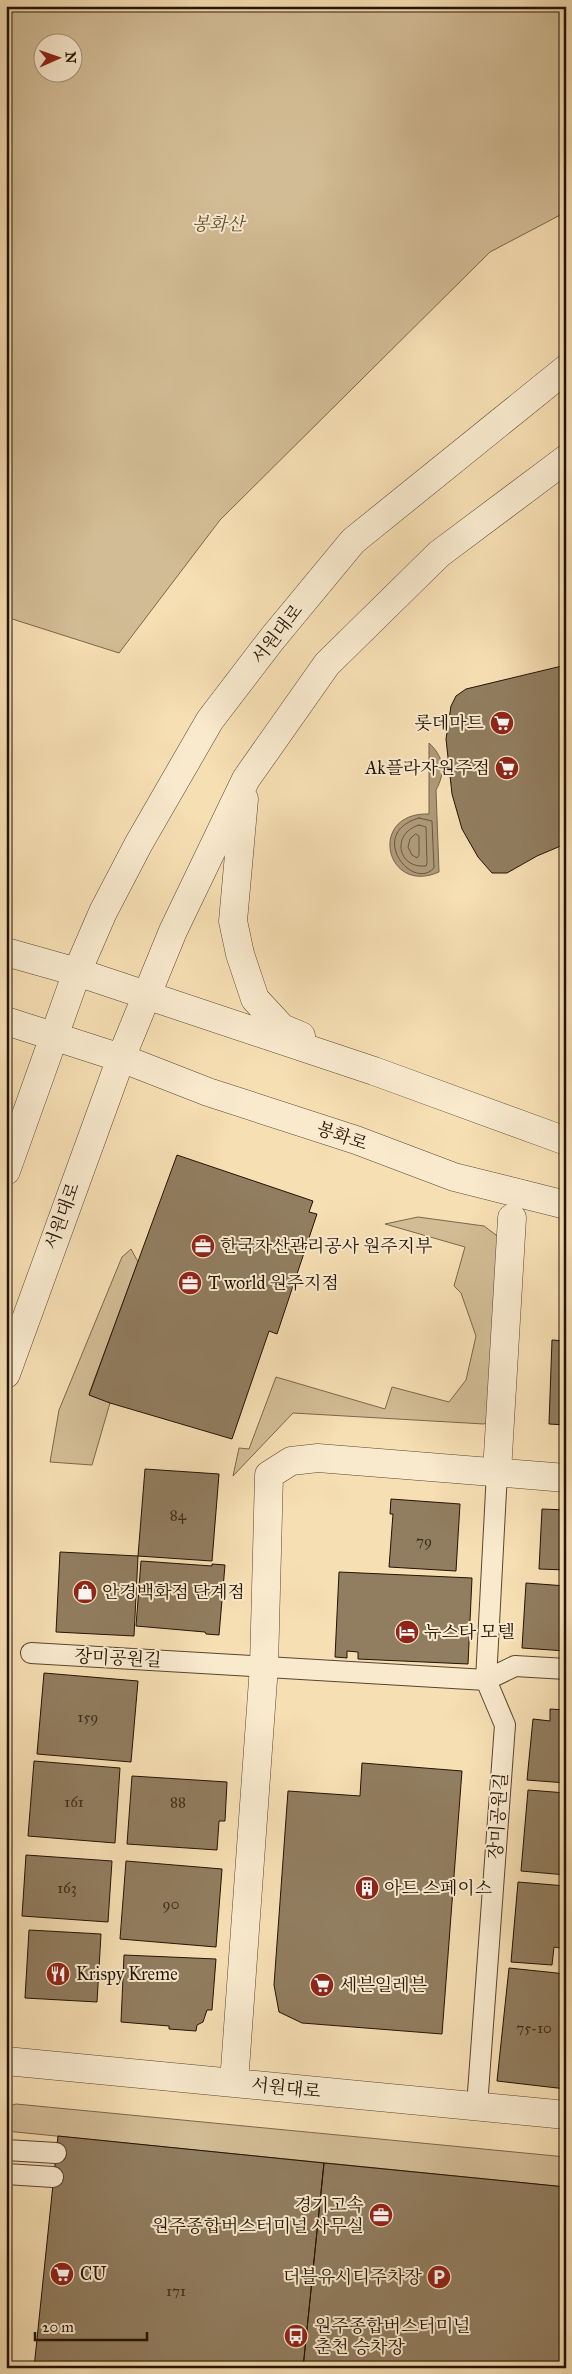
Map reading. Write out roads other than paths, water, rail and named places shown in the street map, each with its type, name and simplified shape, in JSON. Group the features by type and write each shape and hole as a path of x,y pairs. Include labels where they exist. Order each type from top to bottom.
{"street":[{"name":"서원대로","path":"54,1036 77,972 103,912 138,842 206,728 278,632 353,541 566,369"},
{"path":"147,997 173,931 246,779 326,664 439,554 566,459"},
{"path":"246,779 234,886 233,920 240,954 254,998 282,1028 331,1048 374,1071"},
{"path":"6,952 77,972 147,997 374,1071 566,1141"},
{"name":"서원대로","path":"6,1374 121,1058 147,997"},
{"name":"봉화로","path":"6,1021 121,1058 208,1092 356,1140 454,1176 566,1205"},
{"path":"6,1171 54,1036"},
{"path":"497,1472 512,1218"},
{"path":"234,2083 264,1666 269,1475 291,1461 318,1458 566,1478"},
{"name":"서원대로","path":"6,2061 566,2115"}],"lane":[{"name":"장미공원길","path":"477,2106 505,1725 486,1680 497,1472"},
{"name":"장미공원길","path":"31,1652 486,1680 515,1666 566,1669"},
{"path":"6,2150 56,2153"},
{"path":"6,2174 53,2177"}],"water":[{"path":"429,743 438,754 442,765 441,777 436,790 439,872 421,876 406,873 396,864 390,851 391,838 397,826 409,817 429,814"}],"place":[{"name":"롯데마트","path":"502,723"},
{"name":"Ak플라자원주점","path":"507,768"},
{"name":"한국자산관리공사 원주지부","path":"203,1246"},
{"name":"T world 원주지점","path":"190,1283"},
{"name":"안경백화점 단계점","path":"85,1592"},
{"name":"뉴스타 모텔","path":"407,1632"},
{"name":"아트 스페이스","path":"367,1888"},
{"name":"Krispy Kreme","path":"58,1974"},
{"name":"세븐일레븐","path":"322,1985"},
{"name":"경기고속 원주종합버스터미널 사무실","path":"381,2215"},
{"name":"CU","path":"62,2274"},
{"name":"더블유시티주차장","path":"439,2277"},
{"name":"원주종합버스터미널 춘천 승차장","path":"296,2336"}],"park label":[{"name":"봉화산","path":"218,224"}]}
